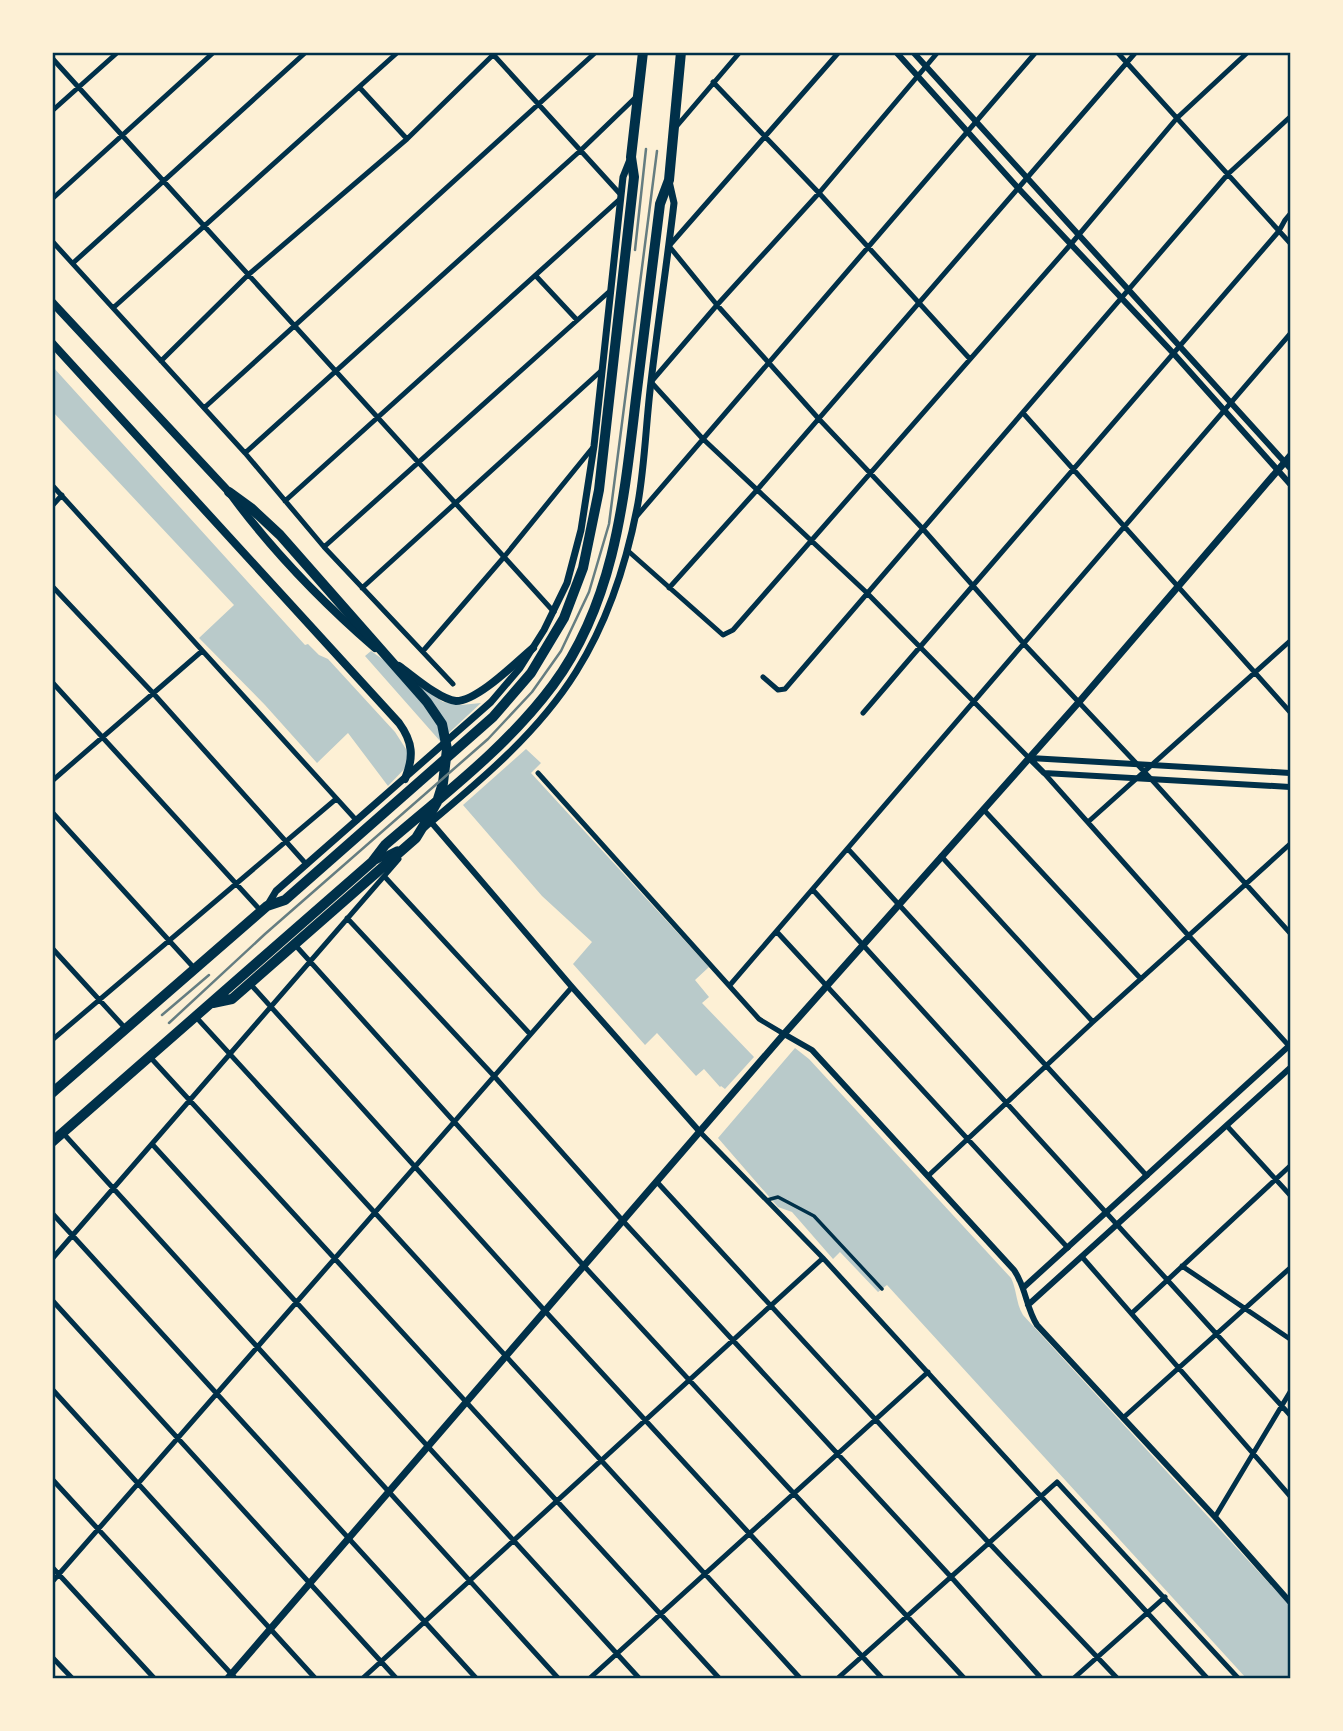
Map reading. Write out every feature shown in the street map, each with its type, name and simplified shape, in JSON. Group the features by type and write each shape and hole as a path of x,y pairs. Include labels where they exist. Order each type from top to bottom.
{"highway":[{"path":"52,1093 264,909 285,900 493,717 531,673 564,618 583,568 591,536 605,447 634,177 631,157 643,52"},
{"path":"52,1142 372,862 385,845 525,719 565,667 589,622 607,574 623,510 660,204 669,180 681,52"},
{"path":"212,1003 232,999 416,838 437,802 446,765 446,738 436,714 280,535 229,492"}],"main road":[{"path":"264,909 276,891 425,762 499,693 533,648 554,611 566,583 581,530 594,446 623,177 631,157"},
{"path":"372,862 393,853 431,822 536,725 576,672 602,623 617,585 635,519 674,203 669,180"},
{"path":"52,302 229,492 300,574 382,654 443,697 455,701 472,696 533,648"},
{"path":"52,343 399,723 412,750 405,779"},
{"path":"231,1677 784,1034 1079,702 1278,470 1289,462"}],"street":[{"path":"52,111 118,52"},
{"path":"52,199 214,52"},
{"path":"72,263 306,52"},
{"path":"113,308 398,52"},
{"path":"204,408 596,52"},
{"path":"674,130 740,52"},
{"path":"839,52 766,138 668,246 818,418 923,529 1025,645 1290,933"},
{"path":"896,52 1290,484"},
{"path":"913,52 1289,462"},
{"path":"938,52 819,193 717,304 651,382 702,438 866,592 1044,773 1188,936 1290,1046 1024,1287"},
{"path":"635,519 1036,52"},
{"path":"1117,52 1290,243"},
{"path":"669,587 757,490 1136,52"},
{"path":"627,550 723,635 733,630 1071,244 1177,118 1248,52"},
{"path":"161,360 248,275 407,139 493,53 621,197 285,501"},
{"path":"52,58 554,611"},
{"path":"713,82 819,193 970,359"},
{"path":"360,88 407,139"},
{"path":"245,453 580,152 638,95"},
{"path":"763,677 778,690 785,689 1228,174 1290,117"},
{"path":"863,713 1181,347 1279,232 1284,219 1290,214"},
{"path":"52,241 245,453 324,547 453,684"},
{"path":"536,276 577,320"},
{"path":"324,547 611,290"},
{"path":"730,985 1290,334"},
{"path":"362,588 603,370"},
{"path":"1023,413 1290,712"},
{"path":"423,651 594,446"},
{"path":"52,485 356,821"},
{"path":"52,506 62,495"},
{"path":"52,586 153,693 307,865"},
{"path":"1088,822 1135,779 1154,766 1290,641"},
{"path":"52,780 202,651"},
{"path":"52,682 236,885 264,909"},
{"path":"1029,758 1290,773"},
{"path":"538,773 759,1019 812,1050 1014,1270 1024,1287 1037,1325 1290,1602"},
{"path":"1044,773 1290,787"},
{"path":"52,1040 336,799"},
{"path":"983,809 1141,979"},
{"path":"52,812 194,969"},
{"path":"52,1259 431,822 700,1132 823,1258 1207,1678"},
{"path":"928,1176 1290,844"},
{"path":"848,849 1147,1176"},
{"path":"941,856 1093,1022"},
{"path":"384,876 530,1034"},
{"path":"813,890 1290,1415"},
{"path":"347,918 1041,1678"},
{"path":"777,932 1068,1248"},
{"path":"297,947 584,1266 964,1678"},
{"path":"52,948 126,1029"},
{"path":"253,987 545,1311 882,1678"},
{"path":"52,1582 572,987"},
{"path":"196,1017 800,1678"},
{"path":"150,1057 719,1678"},
{"path":"1028,1305 1290,1068"},
{"path":"1227,1126 1290,1195"},
{"path":"63,1133 558,1678"},
{"path":"152,1144 639,1678"},
{"path":"1132,1313 1290,1166"},
{"path":"657,1182 1117,1678"},
{"path":"767,1200 778,1197 814,1216 882,1289"},
{"path":"52,1213 476,1678"},
{"path":"363,1678 823,1258"},
{"path":"1083,1258 1290,1496"},
{"path":"1182,1266 1290,1339"},
{"path":"1123,1418 1290,1268"},
{"path":"52,1300 396,1678"},
{"path":"590,1678 928,1372"},
{"path":"52,1389 315,1678"},
{"path":"1215,1517 1290,1392"},
{"path":"52,1479 231,1677"},
{"path":"838,1678 1057,1482 1238,1678"},
{"path":"52,1567 153,1678"},
{"path":"1074,1678 1165,1597"},
{"path":"52,1657 72,1678"}],"shaded area":[{"path":"53,367 305,645 308,644 319,655 328,659 395,732 413,760 388,786 348,733 317,763 199,638 234,605 53,412"},
{"path":"371,651 443,702 461,705 481,703 440,741 365,656"},
{"path":"526,749 541,763 531,773 709,967 695,980 709,997 702,1003 754,1057 725,1089 704,1069 696,1076 657,1033 645,1045 573,964 592,942 542,896 463,805"},
{"path":"795,1048 809,1059 1011,1278 1023,1315 1290,1606 1290,1678 1246,1678 887,1285 878,1292 840,1252 833,1259 792,1212 778,1207 718,1138"}],"railway":[{"path":"635,250 646,149"},
{"path":"169,1023 265,934 488,739 532,692 561,651 589,592 609,524 657,151"},
{"path":"162,1015 209,975"}]}
